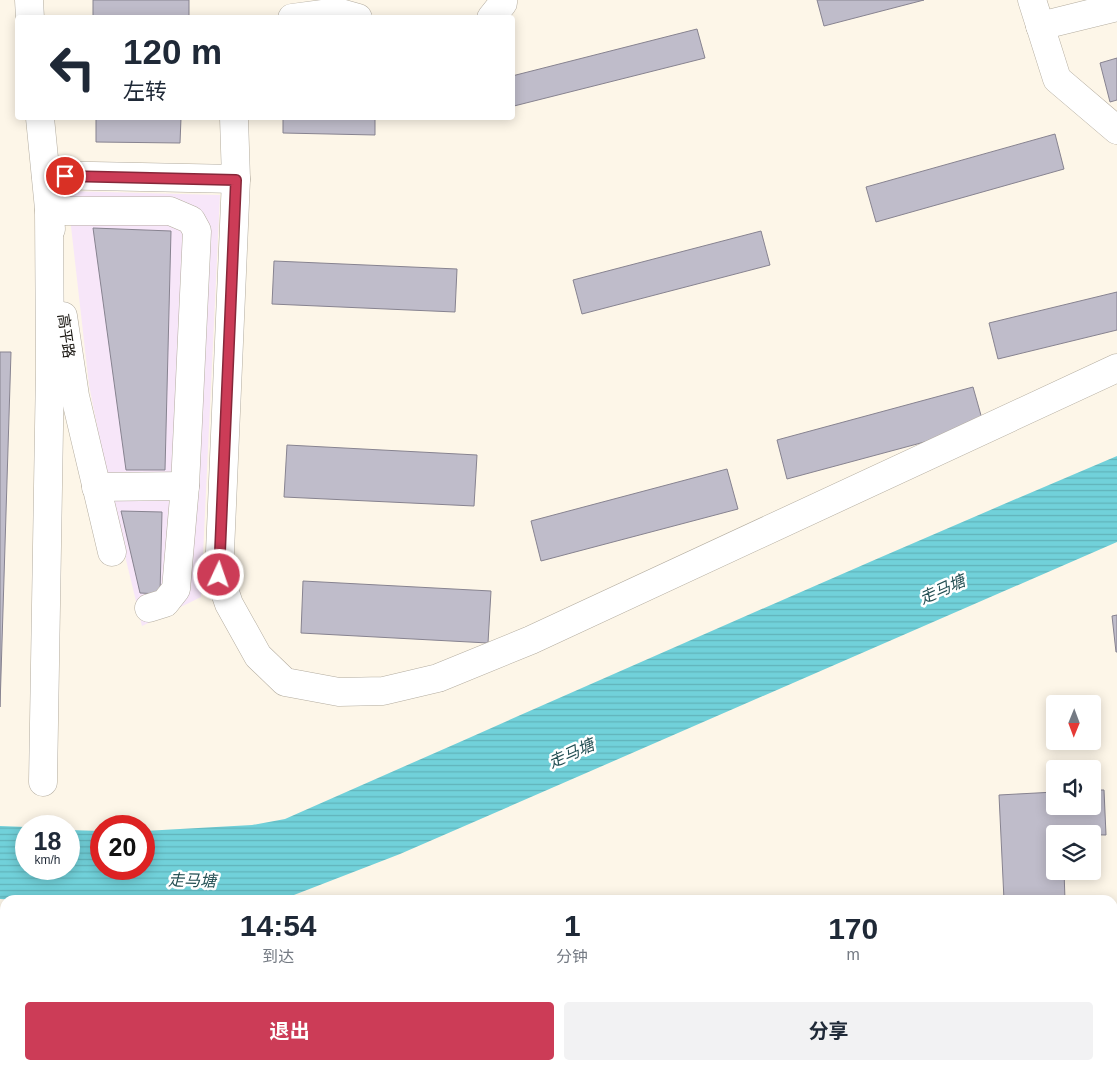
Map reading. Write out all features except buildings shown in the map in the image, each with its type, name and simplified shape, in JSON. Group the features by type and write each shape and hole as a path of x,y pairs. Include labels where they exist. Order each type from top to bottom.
{"street":[{"path":"29,0 30,15"},
{"path":"493,15 503,3 503,0"},
{"path":"1032,0 1057,79 1117,130"},
{"path":"1040,26 1117,8"},
{"path":"315,15 338,12 348,15"},
{"name":"高平路","path":"40,120 49,211 75,396 112,552"},
{"path":"234,120 236,180 219,575 229,604 258,656 285,682 339,692 383,691 438,678 531,640 1117,368"},
{"path":"46,175 236,180"},
{"path":"44,782 50,369 49,211 170,211 191,220 196,231 184,486 176,589 165,603 148,608"},
{"path":"96,487 184,486"}],"shaded area":[{"path":"67,191 220,195 201,597 142,626 112,502 89,385"}],"water":[{"name":"走马塘","path":"1117,456 1117,542 400,854 294,895 0,895 0,826 15,827 15,880 80,880 80,830 90,831 90,880 155,880 155,830 252,825 285,819"}],"route":[{"path":"65,176 236,180 219,575"}]}
